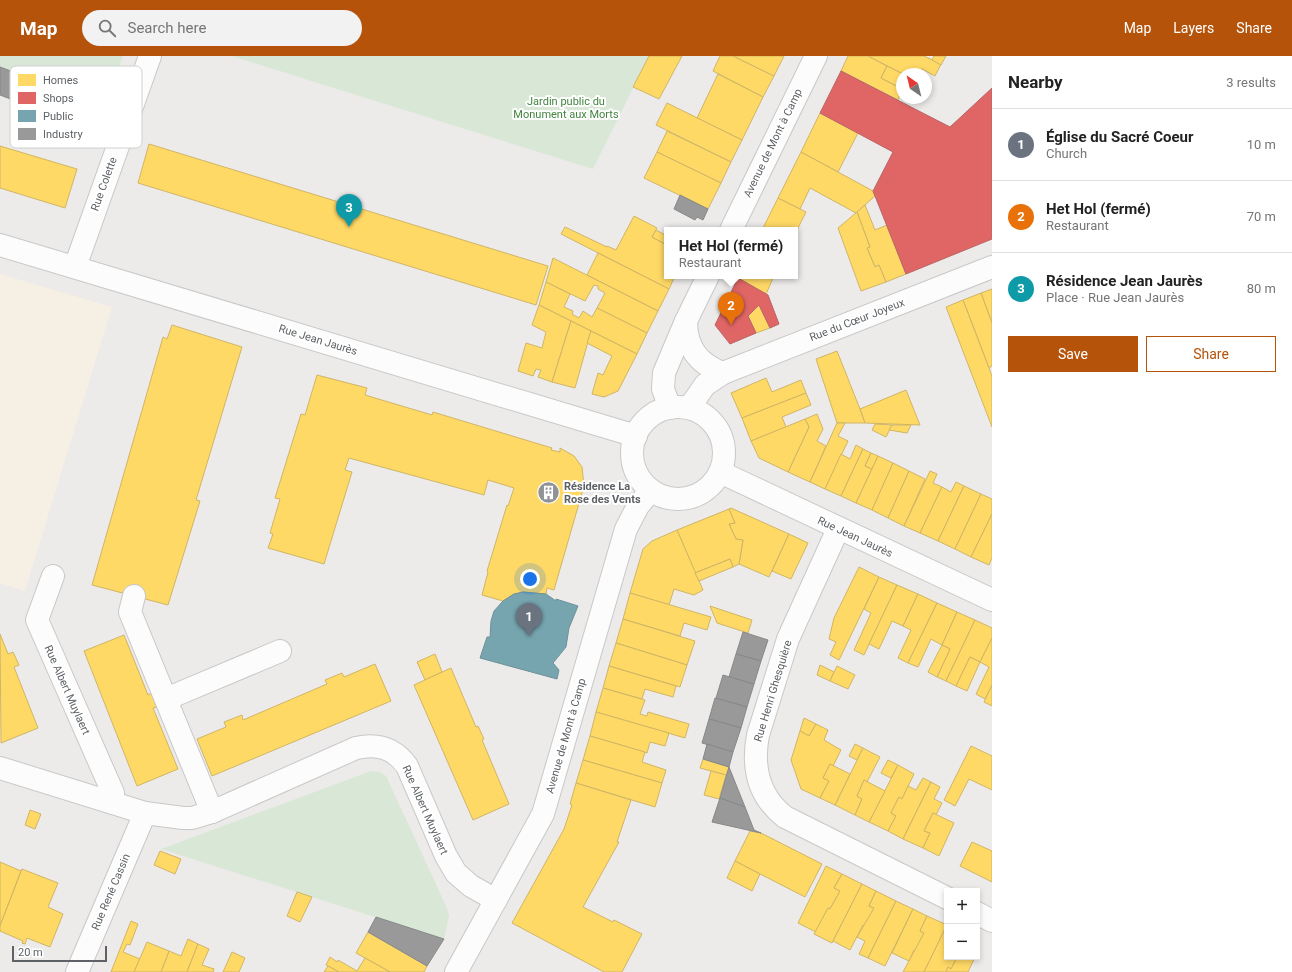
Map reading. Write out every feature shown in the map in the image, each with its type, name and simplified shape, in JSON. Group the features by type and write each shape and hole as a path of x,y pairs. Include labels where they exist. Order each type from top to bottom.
{"street":[{"name":"Rue Colette","path":"142,79 150,56"},
{"name":"Avenue de Mont à Camp","path":"732,227 816,56"},
{"name":"Rue Colette","path":"75,267 117,148"},
{"name":"Rue Jean Jaurès","path":"0,245 636,436"},
{"name":"Rue du Cœur Joyeux","path":"680,408 704,385 723,373 992,267"},
{"path":"680,408 649,417 636,436 633,450 634,466 641,479 651,490 672,498 693,496 706,489 720,472 724,458 721,435 706,416 680,408 665,396 663,381 666,366 707,279"},
{"path":"686,321 687,336 696,355 708,366 723,373"},
{"name":"Rue Jean Jaurès","path":"720,472 838,529 992,600"},
{"name":"Avenue de Mont à Camp","path":"463,970 496,900 543,814 626,529 638,506 651,490"},
{"name":"Rue Henri Ghesquière","path":"838,529 788,639 755,748 757,775 768,800 776,810 785,817 944,896"},
{"name":"Rue Albert Muylaert","path":"53,576 37,620 113,793 113,803"},
{"path":"134,596 130,612 212,812"},
{"path":"166,699 280,651"},
{"name":"Rue Albert Muylaert","path":"0,768 145,813 192,818 212,812 356,748 370,745 384,747 396,754 406,766 446,856 456,873 471,886 496,900"},
{"name":"Rue René Cassin","path":"77,972 145,813"},
{"path":"980,915 992,921"}],"shaded area":[{"path":"0,274 112,307 25,591 0,583"}],"green space":[{"path":"0,56 123,56 119,66 10,66 10,71 0,67"},
{"name":"Jardin public du Monument aux Morts","path":"232,56 649,56 593,169"},
{"path":"371,771 380,772 386,776 447,908 449,916 444,939 161,849"}],"building: Homes":[{"path":"649,56 682,56 659,99 633,87"},
{"path":"720,56 733,56 774,76 763,97 713,71"},
{"path":"733,56 784,56 774,76"},
{"path":"848,56 868,56 887,66 881,78 896,86 896,99 841,71"},
{"path":"868,56 924,56 941,64 935,76 932,74 932,68 896,68 896,70"},
{"path":"934,56 946,56 941,65 932,60"},
{"path":"887,66 896,70 896,86 881,78"},
{"path":"718,74 763,97 742,140 697,118"},
{"path":"667,103 742,140 731,162 656,125"},
{"path":"820,113 858,133 838,172 801,152"},
{"path":"667,131 731,162 721,183 657,152"},
{"path":"149,144 548,266 536,305 138,183"},
{"path":"0,146 77,169 65,208 0,188"},
{"path":"657,152 721,183 708,209 644,178"},
{"path":"801,152 873,191 875,196 856,213 810,188 800,209 778,198"},
{"path":"778,198 806,212 798,228 764,227"},
{"path":"865,205 875,230 887,225 906,274 886,282 879,265 875,267 867,248 870,247 857,212"},
{"path":"857,212 870,247 867,248 875,267 879,265 886,282 861,291 838,228"},
{"path":"634,216 657,228 652,237 664,243 664,279 674,279 669,289 561,234 565,227 616,250"},
{"path":"656,230 664,234 664,243 652,237"},
{"path":"598,253 669,289 658,311 587,275"},
{"path":"553,258 658,311 647,333 597,308 605,293 598,289 598,286 594,285 585,301 546,282"},
{"path":"740,279 773,279 766,294"},
{"path":"546,282 570,294 564,307 573,311 572,314 579,318 583,311 592,317 597,308 647,333 637,354 539,305"},
{"path":"992,289 992,323 981,293"},
{"path":"981,293 992,323 992,366 989,368 963,300"},
{"path":"963,300 992,376 992,427 946,307"},
{"path":"539,305 571,321 552,382 538,377 541,370 536,369 533,376 518,371 526,343 542,348 546,332 532,325"},
{"path":"759,305 770,328 756,333 748,316"},
{"path":"571,321 591,331 575,388 552,382"},
{"path":"172,325 242,347 196,500 200,501 168,605 92,585 163,337 167,339"},
{"path":"591,331 637,354 618,391 604,397 592,394 598,373 603,375 612,356 587,343"},
{"path":"837,351 865,423 837,423 816,359"},
{"name":"Résidence La Rose des Vents","path":"317,375 367,388 365,395 432,415 433,412 552,448 551,450 560,452 560,448 574,456 582,467 584,486 554,590 547,588 546,594 523,592 514,594 503,601 482,595 487,571 507,505 508,506 514,488 488,480 484,495 349,458 345,470 352,472 324,564 268,548 273,534 270,533 280,499 275,498 301,414 305,415"},
{"path":"766,378 772,392 801,380 806,393 742,418 731,393"},
{"path":"906,390 920,425 865,423 860,409"},
{"path":"806,393 811,405 782,417 786,427 751,441 742,418"},
{"path":"817,414 823,429 817,441 826,446 810,482 788,472 809,427 805,419"},
{"path":"805,419 809,427 788,472 759,458 751,441"},
{"path":"837,423 845,423 838,436 848,441 825,489 810,482"},
{"path":"875,424 892,425 886,437 872,430"},
{"path":"892,425 911,425 907,433 889,430"},
{"path":"856,445 863,449 841,496 825,489 841,454 850,459"},
{"path":"863,449 871,453 865,466 872,469 856,503 841,496"},
{"path":"871,453 878,456 872,469 865,466"},
{"path":"878,456 893,463 872,510 856,503"},
{"path":"893,463 909,471 888,518 872,510"},
{"path":"909,471 925,479 904,526 888,518"},
{"path":"930,471 937,474 933,483 942,487 920,533 904,526"},
{"path":"956,482 964,486 938,541 920,533 942,487 951,492"},
{"path":"964,486 981,494 955,549 938,541"},
{"path":"981,494 992,499 992,514 971,557 955,549"},
{"path":"731,508 789,534 769,577 739,564 743,540 736,539 729,524 735,523 729,509"},
{"path":"729,509 735,523 729,524 736,539 743,540 739,564 733,567 730,559 695,573 677,530"},
{"path":"992,514 992,558 989,565 971,557"},
{"path":"677,530 703,590 694,595 674,589 669,605 630,593 643,549 652,541"},
{"path":"789,534 808,543 791,579 772,571"},
{"path":"730,559 733,567 699,581 695,573"},
{"path":"859,567 879,577 839,660 830,655 836,642 829,639 834,618"},
{"path":"879,577 897,585 864,655 854,650 871,613 864,609"},
{"path":"897,585 918,594 903,626 892,621 879,649 869,644"},
{"path":"630,593 711,617 707,630 684,623 680,636 623,619"},
{"path":"918,594 937,603 908,663 898,658 911,630 903,626"},
{"path":"937,603 957,612 942,645 931,639 918,667 908,663"},
{"path":"710,606 752,620 748,633 717,623"},
{"path":"957,612 975,620 946,681 937,677 950,649 942,645"},
{"path":"623,619 695,641 687,665 616,643"},
{"path":"975,620 992,628 992,638 980,662 970,657 956,686 946,681"},
{"path":"0,634 8,654 13,652 19,665 14,667 38,728 1,743"},
{"path":"124,635 148,695 151,693 157,707 153,708 178,769 137,786 84,651"},
{"path":"992,638 992,685 985,699 976,694 989,667 980,662"},
{"path":"616,643 687,665 680,687 609,666"},
{"path":"942,645 950,649 937,677 928,672"},
{"path":"435,654 442,672 425,680 417,662"},
{"path":"970,657 980,662 967,691 956,686"},
{"path":"375,664 391,701 212,776 197,739 226,727 224,722 242,715 243,720 327,684 325,680 342,673 344,677"},
{"path":"820,665 834,672 830,681 817,675"},
{"path":"609,666 676,686 673,697 645,689 642,699 603,688"},
{"path":"837,666 855,675 848,689 830,681"},
{"path":"451,668 476,727 478,726 484,739 482,740 509,804 473,820 414,685"},
{"path":"992,685 992,706 984,702"},
{"path":"603,688 645,700 640,714 647,716 648,712 689,724 685,738 596,712"},
{"path":"596,712 669,733 665,746 650,742 647,753 590,736"},
{"path":"804,718 816,724 809,736 800,731"},
{"path":"816,724 828,730 824,740 841,750 833,766 830,764 823,778 829,781 820,798 801,789 791,760 800,731 809,736"},
{"path":"590,736 645,752 642,762 666,770 662,783 583,760"},
{"path":"855,744 863,748 857,760 849,756"},
{"path":"971,746 992,756 992,790 969,779 955,806 944,800"},
{"path":"863,748 880,757 867,782 864,780 857,796 862,799 855,815 835,805"},
{"path":"703,759 729,767 726,775 700,768"},
{"path":"583,760 662,783 655,807 576,783"},
{"path":"888,760 898,765 891,778 881,773"},
{"path":"830,764 850,774 835,805 820,798 829,781 823,778"},
{"path":"898,765 914,774 902,799 899,797 891,813 896,816 888,831 869,822"},
{"path":"711,771 726,775 719,799 704,795"},
{"path":"923,778 931,782 903,839 888,831 896,816 891,813 899,797 902,799 908,786 916,790"},
{"path":"864,780 885,791 869,822 855,815 862,799 857,796"},
{"path":"931,782 940,787 934,799 942,803 936,815 933,813 924,831 930,833 923,848 903,839"},
{"path":"576,783 631,800 617,842 619,842 583,907 642,934 622,972 604,972 512,923 564,829 572,805 570,804"},
{"path":"30,810 41,814 35,829 25,825"},
{"path":"933,813 954,823 939,856 923,848 930,833 924,831"},
{"path":"750,831 761,833 822,864 805,897 735,861"},
{"path":"972,842 992,851 992,882 960,866"},
{"path":"160,851 181,859 175,874 154,865"},
{"path":"735,861 760,874 752,891 727,878"},
{"path":"0,862 21,871 0,926"},
{"path":"826,866 842,874 834,888 840,891 830,909 828,908 816,932 798,923"},
{"path":"22,869 58,883 48,907 63,914 50,947 27,938 25,944 22,943 23,941 0,931 0,926"},
{"path":"842,874 862,884 832,943 814,934 828,908 830,909 840,891 834,888"},
{"path":"862,884 876,891 869,906 874,908 850,950 833,941"},
{"path":"876,891 896,901 868,958 859,954 865,941 857,937 874,908 869,906"},
{"path":"297,892 312,897 300,922 287,916"},
{"path":"896,901 913,909 885,966 868,958"},
{"path":"913,909 927,916 920,931 924,933 916,951 914,950 909,961 892,953"},
{"path":"927,916 944,924 944,931 924,972 903,972 924,933 920,931"},
{"path":"131,921 138,924 130,945 127,944 123,952 140,959 134,972 111,972"},
{"path":"944,931 944,960 956,960 951,969 948,967 946,972 924,972"},
{"path":"368,932 427,966 424,972 390,972 356,953"},
{"path":"188,939 198,944 187,972 161,972 169,951 181,956"},
{"path":"147,942 169,951 161,972 134,972"},
{"path":"198,944 209,949 202,965 214,969 213,972 187,972"},
{"path":"232,952 245,958 239,972 223,972"},
{"path":"330,957 337,962 338,960 357,971 365,958 390,972 339,972 326,965"},
{"path":"956,960 974,960 968,972 946,972 948,967 951,969"},
{"path":"328,966 339,972 324,972"}],"building: Shops":[{"path":"841,71 896,99 896,104 905,104 950,127 992,88 992,239 906,274 873,191 893,152 820,113"},
{"path":"738,279 768,295 779,324 770,328 759,305 748,316 756,333 730,344 715,325"}],"building: Public":[{"path":"523,592 546,594 556,601 556,599 578,606 569,628 566,647 553,663 559,670 557,679 480,658 487,637 490,637 491,621 494,611 503,601 514,594"}],"building: Industry":[{"path":"0,67 10,71 10,99 0,95"},
{"path":"680,195 708,209 703,220 697,217 695,220 674,209"},
{"path":"743,632 768,640 761,661 736,654"},
{"path":"736,654 761,661 754,684 729,677"},
{"path":"723,675 754,684 747,707 716,698"},
{"path":"715,698 747,707 741,728 709,719"},
{"path":"709,719 741,728 733,752 702,743"},
{"path":"707,744 733,752 729,767 703,759"},
{"path":"729,767 745,807 720,798"},
{"path":"720,798 745,807 754,830 761,833 712,822"},
{"path":"376,917 444,939 427,966 368,932"}],"place":[{"name":"Résidence Jean Jaurès","path":"349,227"},
{"name":"Het Hol (fermé)","path":"731,325"},
{"name":"Résidence La Rose des Vents","path":"548,492"},
{"name":"Église du Sacré Coeur","path":"529,636"}]}
